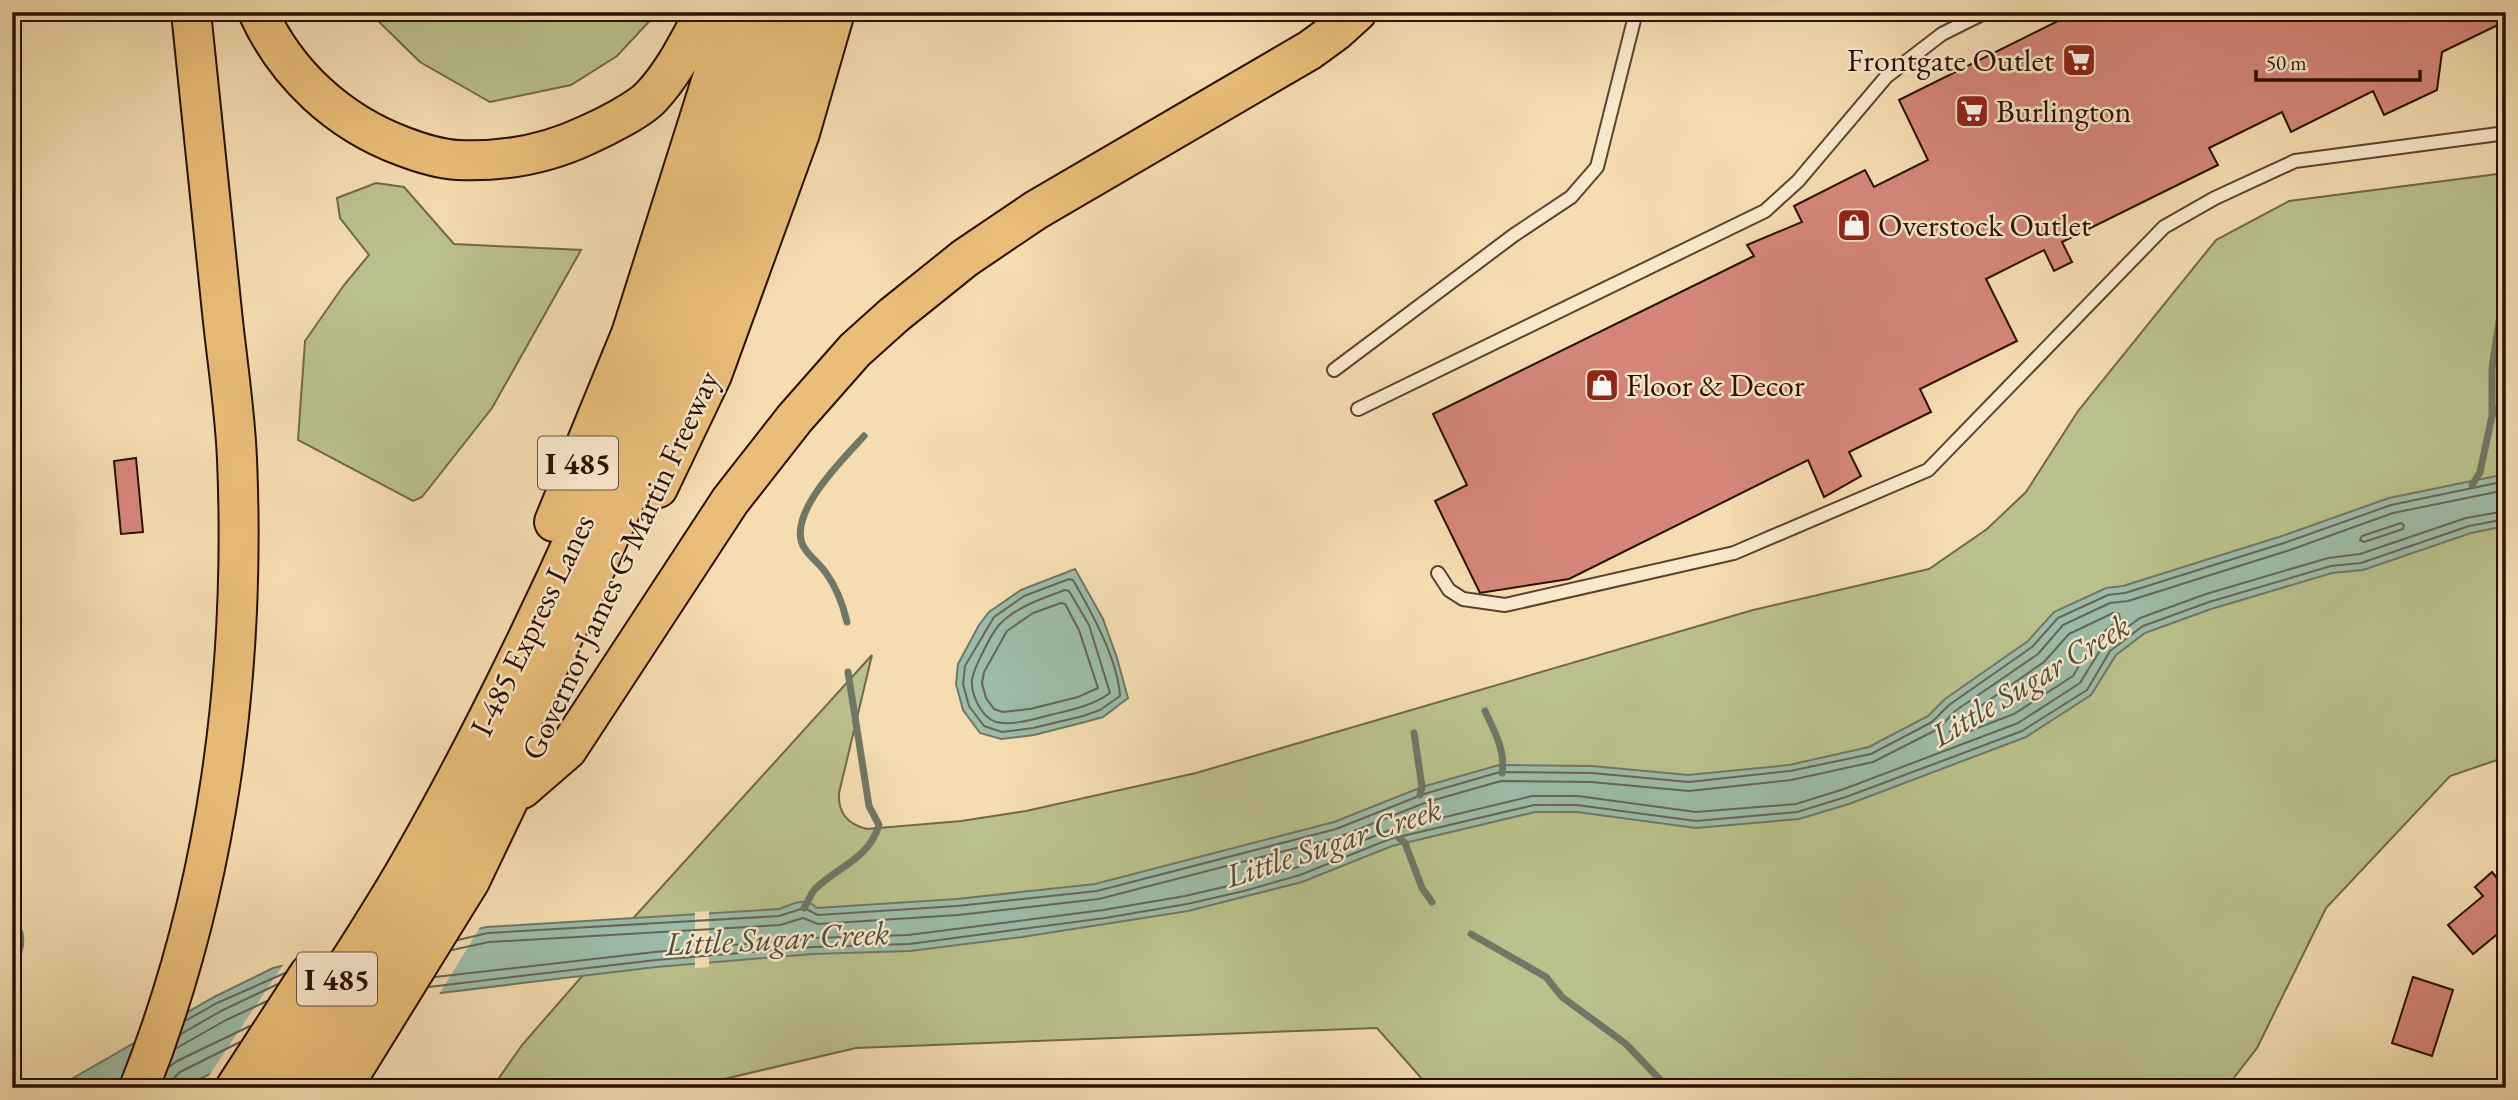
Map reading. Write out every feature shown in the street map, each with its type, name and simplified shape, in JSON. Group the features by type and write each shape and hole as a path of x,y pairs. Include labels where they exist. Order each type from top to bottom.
{"highway":[{"path":"139,1088 166,1013 195,913 227,747 239,594 237,457 191,12"},
{"path":"258,12 285,60 313,93 376,136 424,154 466,160 498,160 562,147 600,129 650,99 675,66 705,12"},
{"name":"I 485","path":"235,1088 365,888 444,749 539,558 631,334 733,12"},
{"name":"I-485 Express Lanes","path":"305,1088 418,879 477,740 550,593 625,424 708,209 771,12"},
{"name":"I-485 Express Lanes","path":"268,1088 418,879 529,708 588,586 679,376 721,265 801,12"},
{"name":"Governor James G Martin Freeway","path":"344,1085 470,881 712,375 800,133 835,12"},
{"path":"509,799 567,750 730,501 795,418 855,350 965,258 1016,224 1310,50 1357,12"}],"lane":[{"path":"1334,370 1514,235 1571,197 1597,167 1636,12"},
{"path":"1358,409 1765,211 1798,181 1886,76 1942,34 1986,12"},
{"path":"1438,573 1449,590 1463,599 1505,605 1734,553 1928,470 2164,227 2216,198 2295,161 2506,133"}],"green space":[{"path":"369,12 658,12 617,56 571,85 490,102 420,62"},
{"path":"2506,173 2506,757 2450,776 2326,908 2257,1048 2226,1088 1430,1088 1377,1028 856,1048 686,1088 492,1088 522,1045 618,935 872,655 839,793 840,806 845,817 867,829 961,821 1026,811 1196,773 1753,610 1929,569 1987,529 2026,492 2078,411 2216,240 2289,201"},
{"path":"376,183 404,187 454,244 581,250 492,408 422,497 413,501 298,440 305,341 344,285 369,255 340,218 337,198"}],"water":[{"name":"Little Sugar Creek","path":"2506,474 2506,526 2471,533 2363,570 2332,573 2211,609 2145,633 2116,655 2091,695 2026,737 1849,804 1799,819 1696,828 1577,812 1535,812 1392,846 1302,882 1188,911 910,951 813,954 656,967 424,995 238,1060 182,1088 56,1088 214,997 273,968 332,954 419,941 487,927 779,909 803,902 817,908 957,899 1095,884 1334,822 1422,787 1499,765 1592,766 1688,775 1789,765 1869,747 1928,716 1945,699 2028,641 2054,612 2106,588 2123,586 2285,535 2389,498"},
{"path":"1075,569 1103,619 1128,698 1103,717 1034,735 1001,739 980,733 963,710 956,684 958,664 979,625 989,612 1021,590"},
{"path":"12,924 22,931 23,947 12,972"}],"pier":[{"path":"709,911 709,967 695,968 695,912"},
{"path":"482,924 438,996 387,1006 239,1064 206,1080 285,962 332,950"}],"building":[{"path":"2076,12 2506,12 2506,21 2442,52 2437,90 2384,115 2373,91 2291,132 2282,112 2209,148 2218,165 2062,242 2072,262 2054,271 2044,250 1986,279 2017,341 1920,389 1931,412 1849,452 1861,476 1824,497 1808,460 1569,579 1480,593 1435,501 1467,485 1433,414 1754,256 1747,245 1802,222 1794,206 1865,170 1874,187 1928,160 1899,100"},
{"path":"136,458 143,532 121,534 114,461"},
{"path":"2492,872 2506,889 2506,927 2473,954 2448,925 2483,896 2475,887"},
{"path":"2413,977 2453,990 2432,1056 2392,1043"}],"waterway":[{"path":"2472,485 2480,472 2492,416 2492,368 2505,281 2504,238"},
{"path":"2492,416 2506,398"},
{"path":"847,622 833,585 824,570 805,549 800,536 802,521 819,489 864,436"},
{"name":"Little Sugar Creek","path":"804,908 815,889 852,862 868,846 879,825 869,806 848,672"},
{"path":"1485,711 1501,749 1502,773"},
{"name":"Little Sugar Creek","path":"1414,733 1422,787 1420,795"},
{"name":"Little Sugar Creek","path":"1399,838 1405,843 1422,888 1432,902"},
{"path":"1471,934 1546,977 1562,997 1626,1044 1668,1088"}],"place":[{"name":"Frontgate Outlet","path":"2079,60"},
{"name":"Burlington","path":"1972,111"},
{"name":"Overstock Outlet","path":"1854,225"},
{"name":"Floor & Decor","path":"1602,385"}]}
